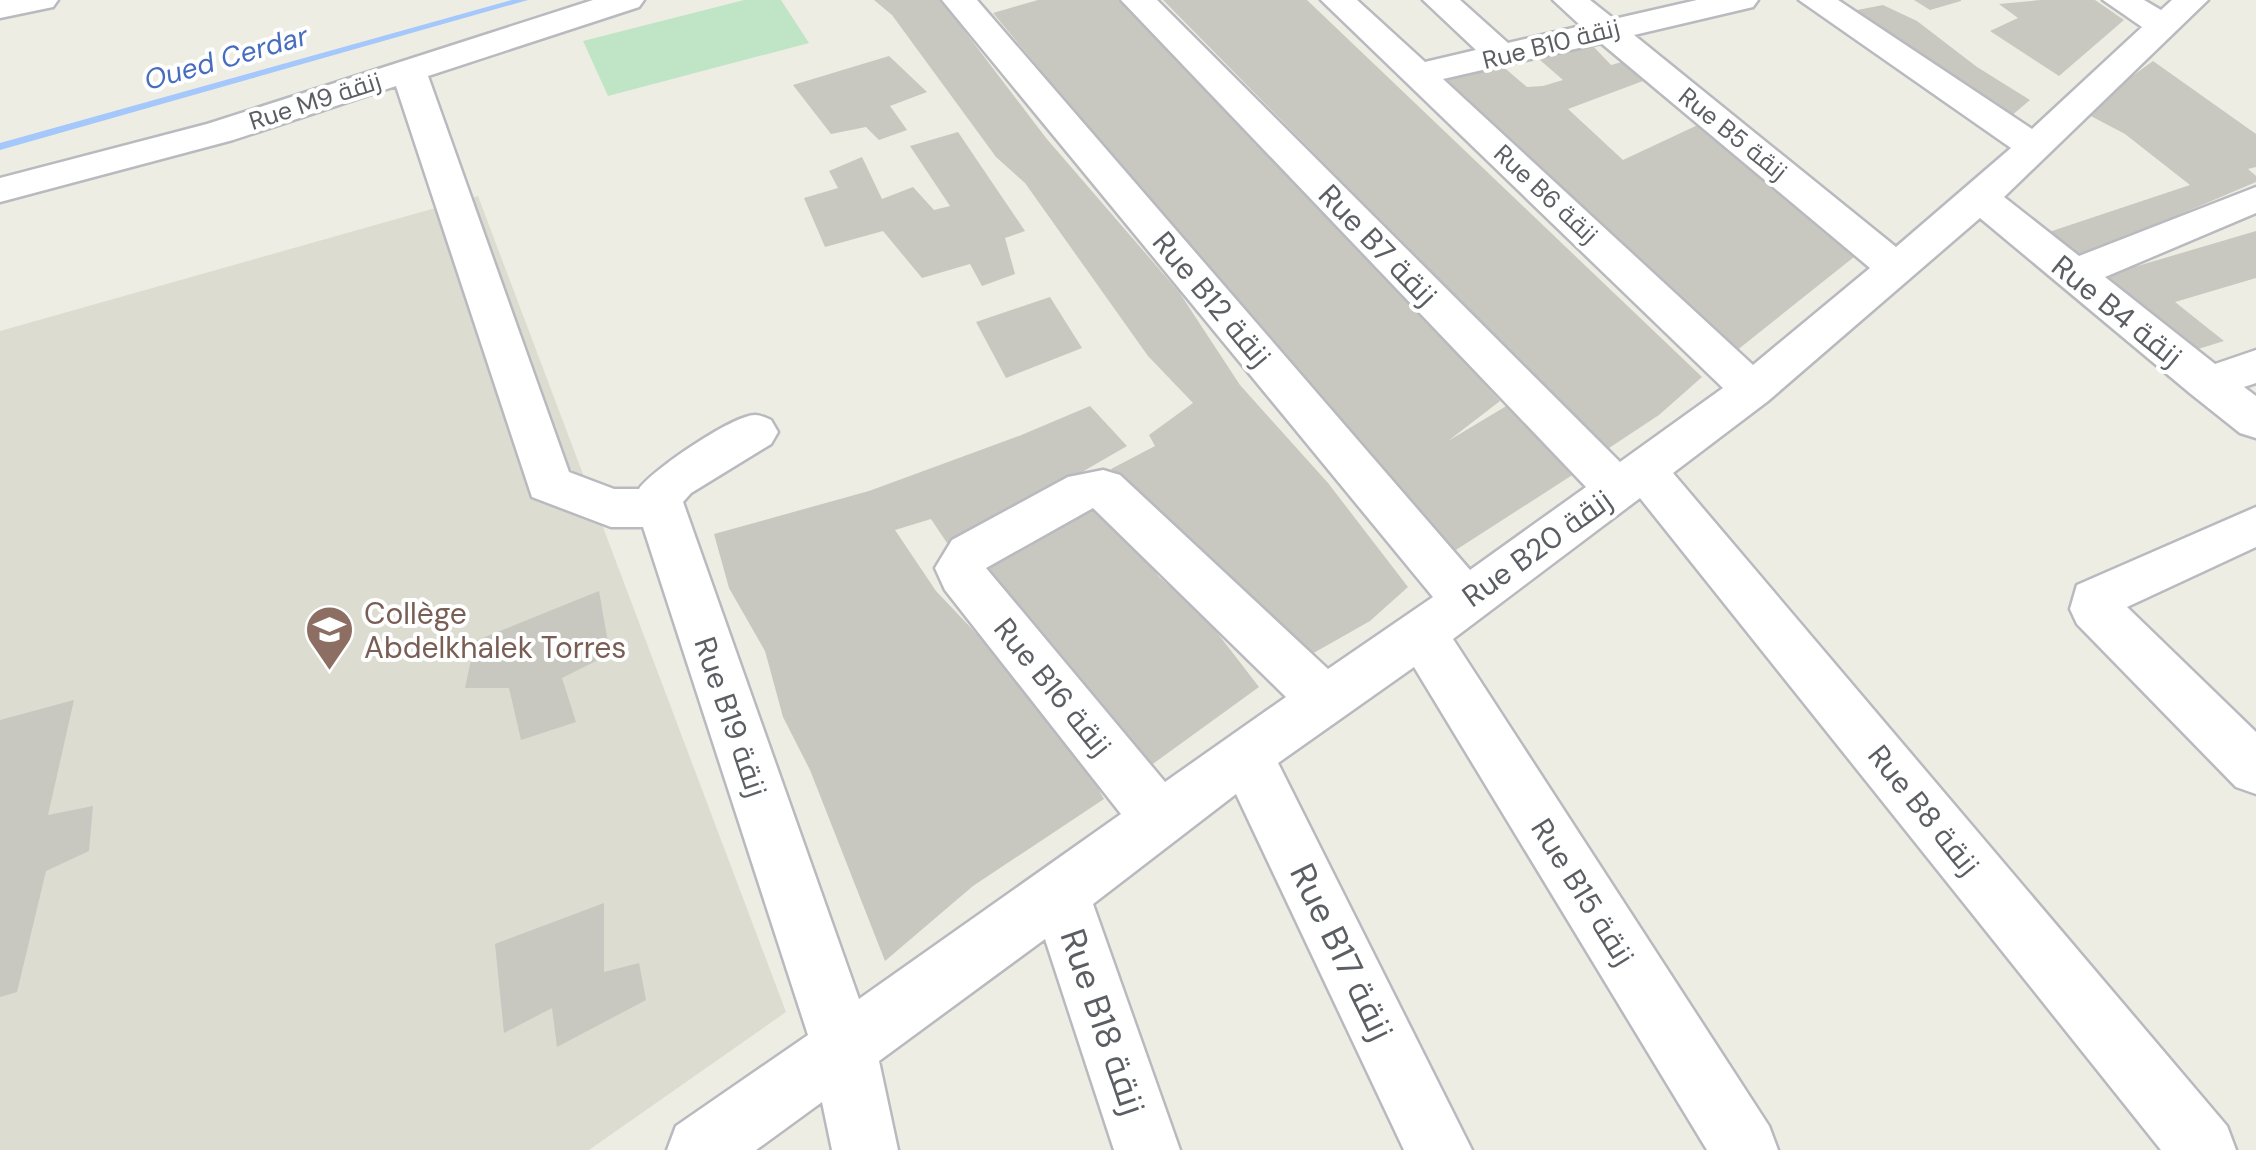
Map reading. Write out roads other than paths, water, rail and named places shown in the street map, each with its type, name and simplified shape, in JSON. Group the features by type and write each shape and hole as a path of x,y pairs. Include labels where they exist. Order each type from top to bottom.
{"street":[{"path":"0,8 41,0"},
{"name":"Rue M9 زنقة","path":"0,190 220,132 627,0"},
{"name":"Rue B7 زنقة","path":"1138,0 1631,480"},
{"name":"Rue B6 زنقة","path":"1338,0 1752,390"},
{"path":"1440,0 1502,56"},
{"name":"Rue B5 زنقة","path":"1570,0 1896,268"},
{"name":"Rue B10 زنقة","path":"1419,74 1741,0"},
{"path":"1816,0 2033,146"},
{"path":"2120,0 2178,13"},
{"name":"Rue B12 زنقة","path":"976,5 1443,616"},
{"name":"Rue B20 زنقة","path":"700,1150 1752,390 1980,198 2178,13"},
{"path":"409,71 548,484 611,508 660,508 658,498 663,488 756,432"},
{"name":"Rue B4 زنقة","path":"1980,198 2070,275 2256,421"},
{"path":"2070,275 2256,199"},
{"path":"2206,383 2256,366"},
{"name":"Rue B8 زنقة","path":"1631,480 2203,1150"},
{"name":"Rue B16 زنقة","path":"1159,818 962,576 960,568 969,554 1085,490 1103,488 1324,700"},
{"name":"Rue B19 زنقة","path":"660,508 844,1048"},
{"path":"2256,526 2095,600 2095,609 2256,769"},
{"name":"Rue B15 زنقة","path":"1443,616 1745,1150"},
{"name":"Rue B17 زنقة","path":"1245,755 1439,1150"},
{"name":"Rue B18 زنقة","path":"1060,893 1146,1150"},
{"path":"844,1048 864,1150"}],"waterway":[{"name":"Oued Cerdar","path":"0,147 523,0"}],"place":[{"name":"Collège Abdelkhalek Torres","path":"329,672"}]}
